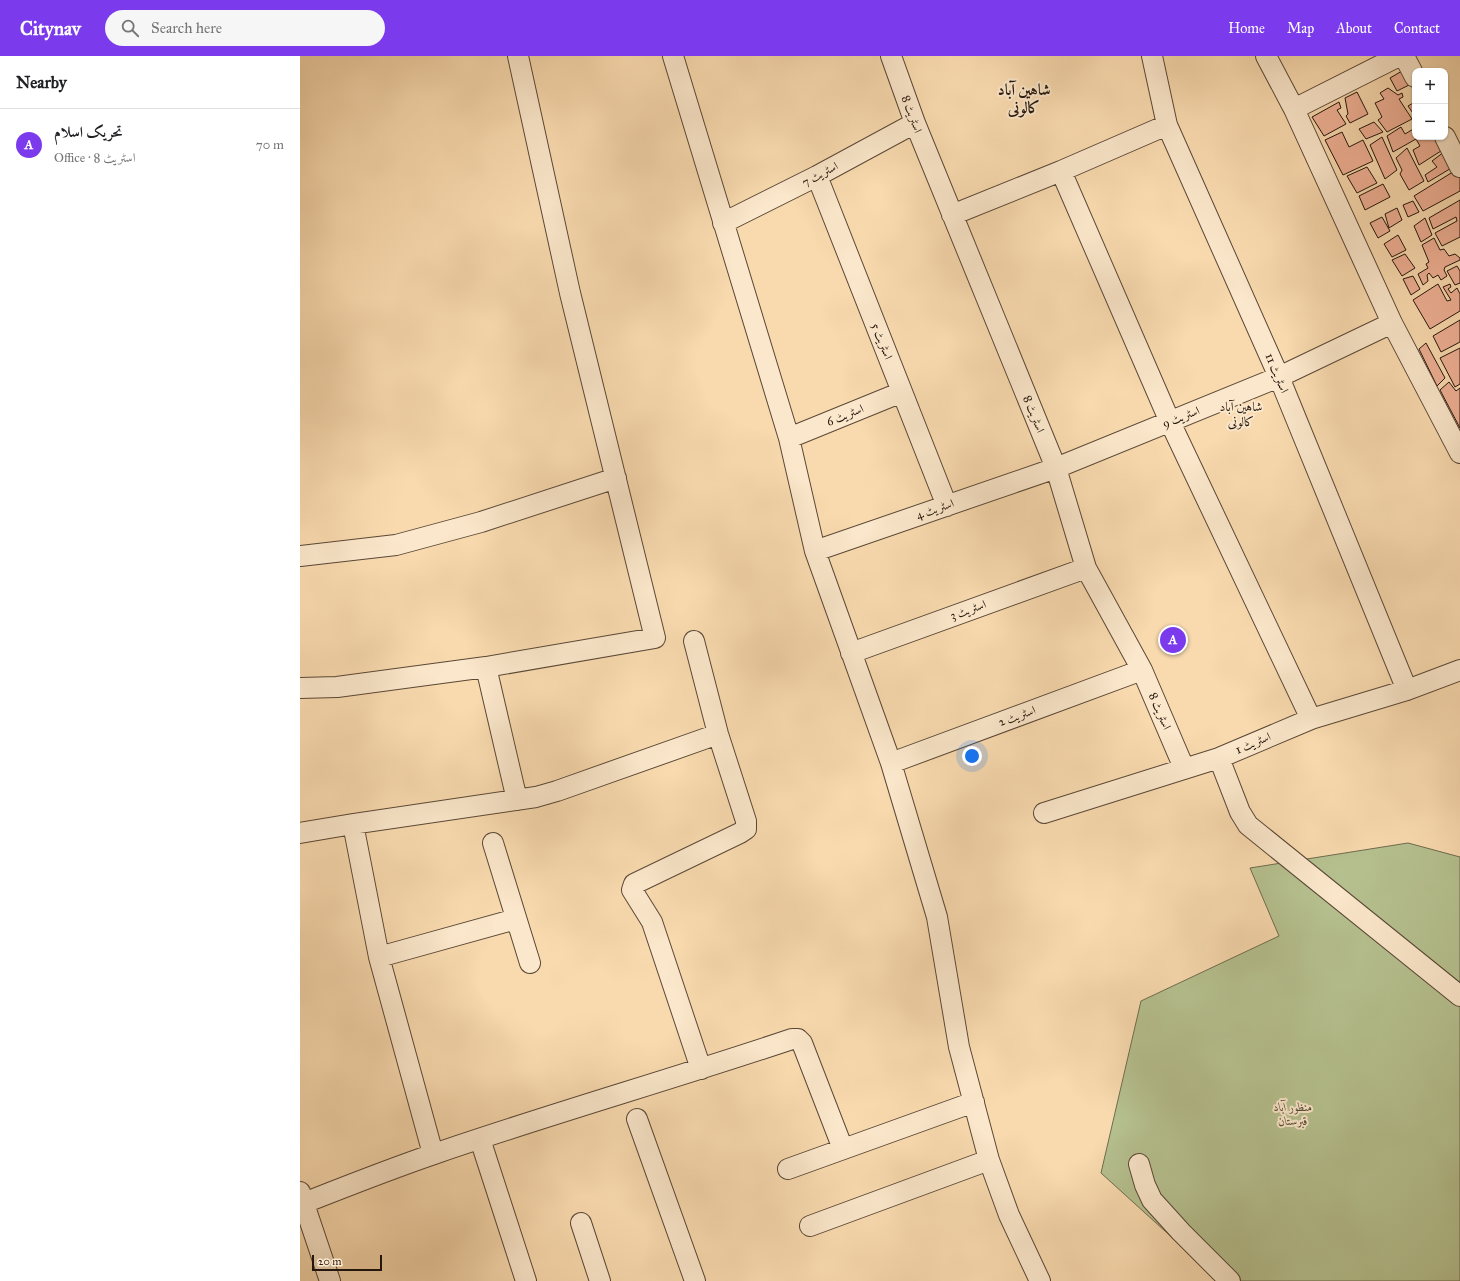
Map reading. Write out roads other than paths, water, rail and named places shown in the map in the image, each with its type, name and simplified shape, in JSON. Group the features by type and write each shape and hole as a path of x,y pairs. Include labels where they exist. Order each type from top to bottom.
{"street":[{"path":"300,688 337,687 486,667 655,638 570,293 518,56"},
{"path":"672,56 789,438 815,550 891,763 937,917 959,1047 989,1160 1009,1215 1040,1281"},
{"name":"اسٹریٹ 8","path":"891,56 915,123 1056,468 1086,568 1142,670 1184,768"},
{"name":"اسٹریٹ 11","path":"1152,56 1167,125 1279,377 1407,690"},
{"path":"1266,56 1294,109 1392,323 1460,453"},
{"path":"1294,109 1399,56"},
{"path":"1404,56 1412,71"},
{"name":"اسٹریٹ 7","path":"724,223 817,176 915,123"},
{"path":"952,215 1061,171 1167,125"},
{"path":"1446,140 1460,167"},
{"path":"1061,171 1170,422 1311,719"},
{"name":"اسٹریٹ 5","path":"817,176 947,506"},
{"name":"اسٹریٹ 9","path":"1056,468 1279,377 1392,323"},
{"name":"اسٹریٹ 6","path":"789,438 902,392"},
{"name":"اسٹریٹ 4","path":"815,550 1056,468"},
{"path":"300,556 396,545 481,522 616,478"},
{"name":"اسٹریٹ 3","path":"851,653 1086,568"},
{"path":"694,641 718,734 746,820 746,829 654,873 634,884 632,886 632,890 652,922 701,1069"},
{"path":"486,667 517,800"},
{"name":"اسٹریٹ 2","path":"891,763 1142,670"},
{"name":"اسٹریٹ 1","path":"1044,812 1219,758 1311,719 1407,690 1460,670"},
{"path":"300,833 536,797 558,791 718,734"},
{"path":"1219,758 1240,812 1248,825 1460,996"},
{"path":"353,824 379,957 433,1154"},
{"path":"493,843 530,963"},
{"path":"379,957 516,919"},
{"path":"330,1281 302,1197 792,1039 798,1039 802,1042 843,1149"},
{"path":"788,1169 974,1102"},
{"path":"637,1119 695,1281"},
{"path":"480,1139 526,1281"},
{"path":"810,1226 989,1160"},
{"path":"1139,1164 1145,1185 1152,1200 1181,1232 1230,1281"},
{"path":"581,1223 600,1281"}],"place":[{"name":"تحریک اسلام","path":"1173,640"}],"district":[{"name":"شاہین آباد کالونی","path":"1024,98"},
{"name":"شاہین آباد کالونی","path":"1241,414"}],"park label":[{"name":"منظور آباد قبرستان","path":"1293,1114"}]}
